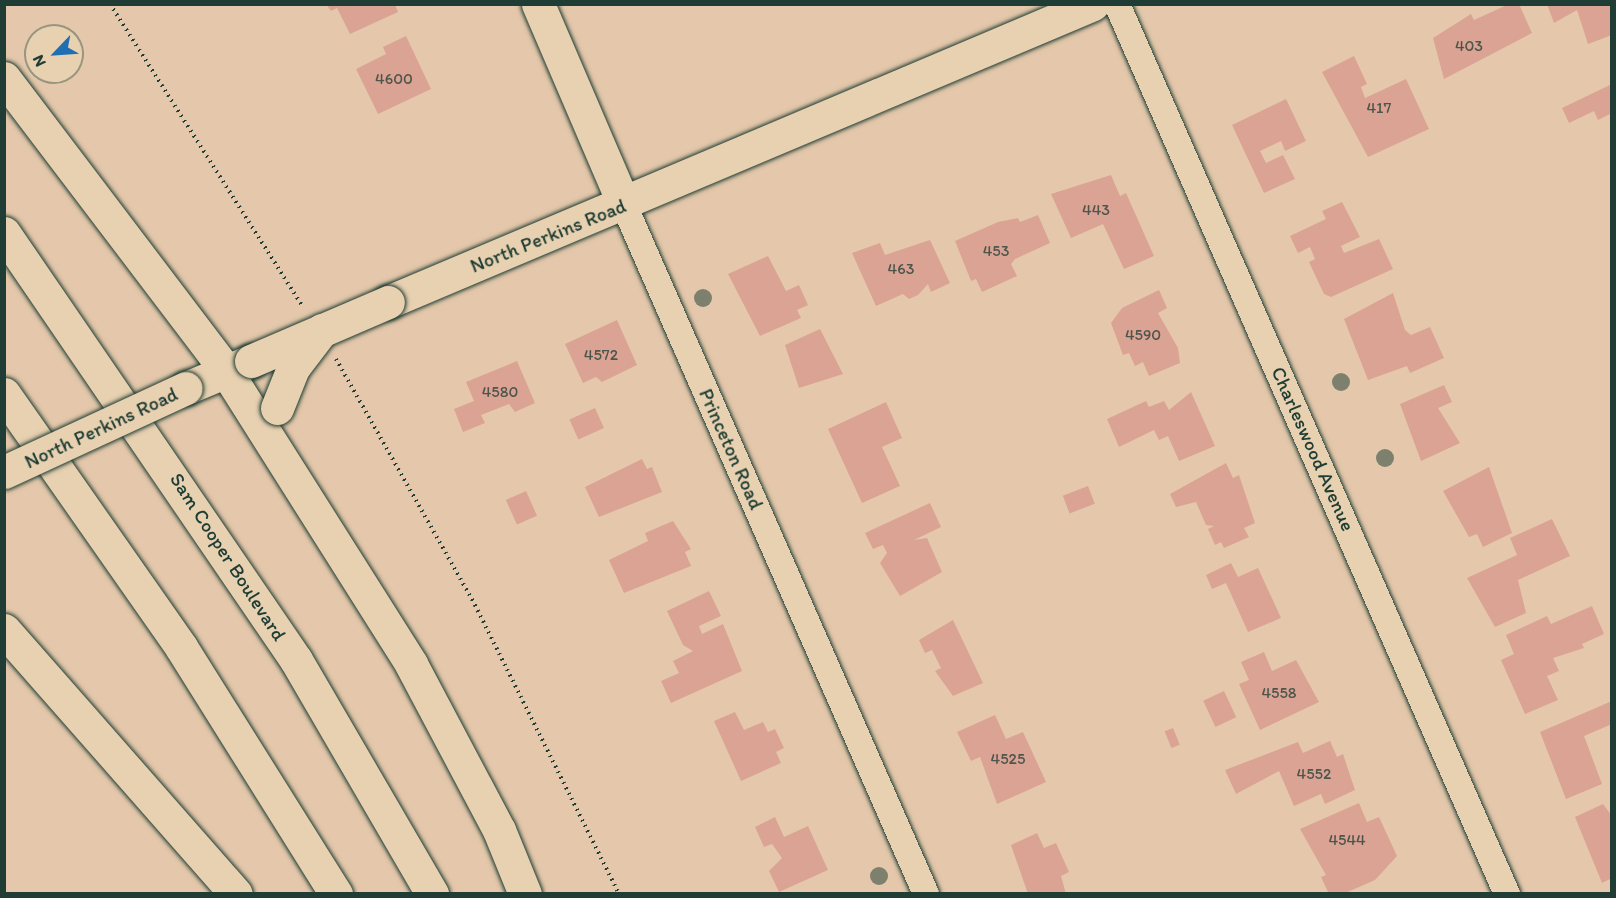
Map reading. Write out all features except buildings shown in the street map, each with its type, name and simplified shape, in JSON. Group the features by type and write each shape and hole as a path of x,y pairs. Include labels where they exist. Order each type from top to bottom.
{"main road":[{"name":"Princeton Road","path":"538,4 624,205"},
{"name":"North Perkins Road","path":"4,472 186,388 624,205 1093,4"},
{"path":"4,78 239,366 278,453 411,664 499,830 525,894"},
{"name":"Sam Cooper Boulevard","path":"4,233 296,660 432,894"},
{"path":"278,453 277,408 293,368 321,333"},
{"path":"4,394 181,647 336,894"},
{"path":"4,414 68,485"},
{"path":"4,630 236,894"}],"street":[{"name":"Charleswood Avenue","path":"1117,4 1507,894"},
{"name":"Princeton Road","path":"624,205 926,894"}],"path":[{"path":"110,4 321,333 475,605 619,894"}]}
